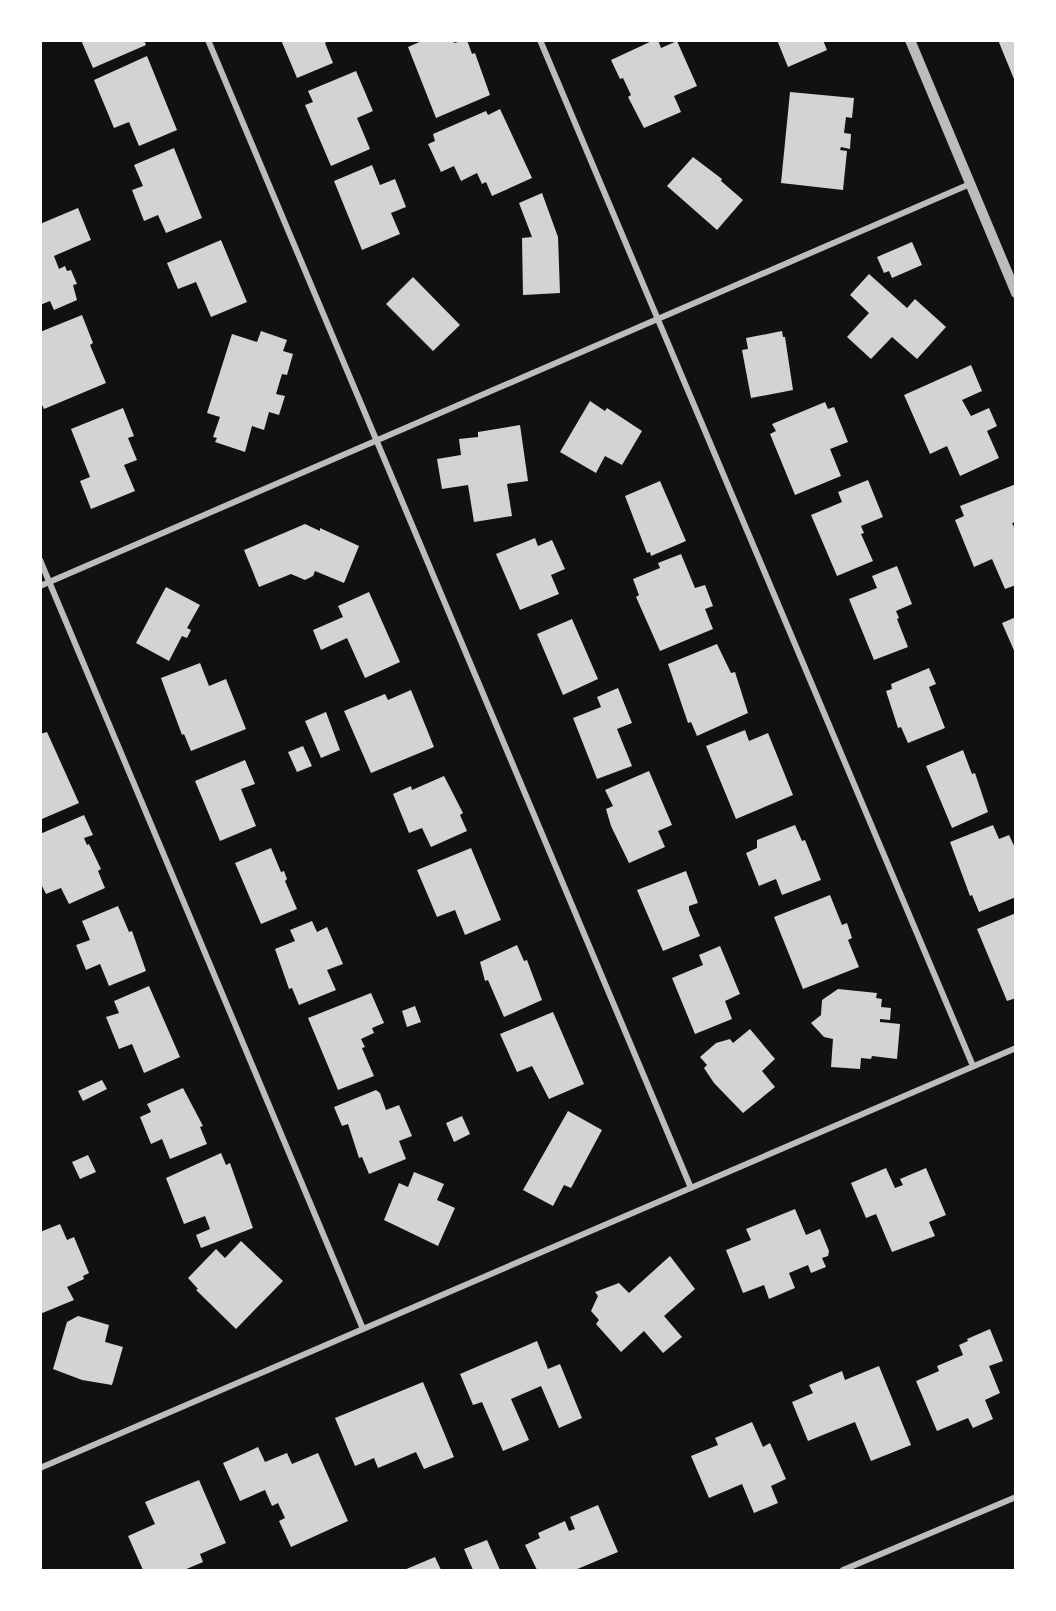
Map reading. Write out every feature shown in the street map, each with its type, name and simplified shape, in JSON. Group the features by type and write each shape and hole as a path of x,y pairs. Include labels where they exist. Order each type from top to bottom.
{"street":[{"path":"208,40 691,1188"},
{"path":"540,40 973,1066"},
{"path":"910,40 1016,293"},
{"path":"40,586 970,184"},
{"path":"40,560 363,1329"},
{"path":"40,1468 1016,1048"},
{"path":"843,1570 1016,1497"}],"building":[{"path":"81,40 144,40 146,45 93,68"},
{"path":"281,40 329,40 325,43 333,63 297,78"},
{"path":"424,40 453,40 454,43 467,40 472,54 475,53 490,95 436,118 408,47"},
{"path":"658,40 661,48 677,41 697,86 674,96 681,112 644,128 628,97 631,95 623,78 620,79 611,60"},
{"path":"777,40 823,40 827,50 788,67"},
{"path":"998,40 1016,40 1016,78 1014,79"},
{"path":"147,56 177,130 139,146 129,122 114,128 94,80"},
{"path":"356,71 373,111 357,118 370,149 331,166 305,105 313,102 308,91"},
{"path":"790,92 854,98 852,118 846,117 844,133 851,134 850,149 841,147 840,150 847,151 843,190 781,183"},
{"path":"500,109 532,178 492,196 486,182 482,184 477,173 461,181 454,166 441,172 428,144 435,141 433,134 486,111 488,115"},
{"path":"174,148 202,218 166,233 158,215 144,221 132,190 143,186 134,165"},
{"path":"693,157 722,179 721,181 743,200 717,230 667,186"},
{"path":"372,165 380,185 395,179 406,207 391,213 400,234 362,250 334,181"},
{"path":"542,193 558,237 560,293 523,295 522,238 532,237 519,203"},
{"path":"78,208 91,240 54,256 59,269 65,266 67,271 71,270 77,284 73,285 77,300 54,310 50,301 40,305 40,224"},
{"path":"221,240 247,302 211,317 196,282 178,289 167,263"},
{"path":"912,242 922,265 892,278 889,271 884,273 877,257"},
{"path":"869,274 907,308 915,299 946,327 917,359 892,337 871,359 847,337 869,313 850,295"},
{"path":"413,277 460,325 433,351 386,304"},
{"path":"82,315 93,343 90,345 106,383 44,409 40,401 40,332"},
{"path":"261,331 287,340 283,351 293,354 287,375 282,374 276,394 285,396 279,415 269,412 264,430 252,426 245,452 215,442 217,438 213,437 220,417 207,413 232,334 257,342"},
{"path":"782,331 785,337 793,390 751,398 742,350 748,349 746,338"},
{"path":"971,365 982,391 962,400 971,416 989,408 997,426 987,431 999,458 960,476 947,446 930,454 904,395"},
{"path":"590,401 605,411 607,408 642,431 622,465 605,456 596,473 560,452"},
{"path":"825,402 828,409 834,407 848,442 830,449 841,476 795,495 770,434 776,431 772,424"},
{"path":"123,408 134,436 128,438 137,460 124,465 135,491 91,509 80,481 90,477 71,429"},
{"path":"520,425 528,481 507,484 512,516 474,522 468,485 442,489 437,459 461,455 459,439 478,437 478,432"},
{"path":"868,480 883,517 861,526 864,533 861,534 873,561 837,576 811,515 842,502 838,492"},
{"path":"660,481 686,541 651,556 650,552 647,553 625,496"},
{"path":"1016,484 1016,522 1012,523 1016,531 1016,585 1005,589 992,559 974,567 955,520 964,516 960,506"},
{"path":"305,524 320,531 320,528 359,546 344,583 315,571 313,576 305,580 291,574 259,587 244,550"},
{"path":"535,538 538,546 552,540 565,569 551,575 559,594 520,610 496,554"},
{"path":"681,554 695,588 705,585 713,606 705,609 713,629 660,651 636,597 639,595 633,579 660,568 658,563"},
{"path":"897,566 912,604 896,611 908,647 874,660 849,599 877,588 872,576"},
{"path":"166,587 200,605 187,628 191,630 187,638 182,636 169,661 136,643"},
{"path":"369,592 400,662 365,678 347,638 321,650 313,630 343,617 338,606"},
{"path":"1016,617 1016,655 1002,623"},
{"path":"572,619 598,679 563,695 537,634"},
{"path":"717,644 731,673 735,672 748,713 697,736 691,722 688,723 668,664"},
{"path":"200,663 209,686 226,679 246,729 191,751 184,734 182,735 161,678"},
{"path":"929,668 936,684 929,687 945,728 908,743 901,727 898,728 886,691 892,689 891,684"},
{"path":"618,688 632,723 617,729 632,766 597,779 573,718 601,707 597,697"},
{"path":"411,690 434,747 371,773 344,711 385,694 388,700"},
{"path":"326,712 340,750 321,758 305,721"},
{"path":"745,730 749,741 768,733 793,795 736,819 706,746"},
{"path":"47,732 79,803 42,819 40,734"},
{"path":"303,746 312,766 297,772 288,752"},
{"path":"963,750 972,774 975,773 988,812 952,828 926,766"},
{"path":"245,760 255,784 241,789 256,826 220,841 195,781"},
{"path":"649,771 672,825 658,831 665,847 629,863 611,826 606,809 613,806 605,790"},
{"path":"444,776 463,813 460,815 467,831 431,847 422,828 409,833 393,794 411,786 412,790"},
{"path":"84,815 93,835 84,838 101,869 98,871 105,888 69,904 61,888 46,894 40,882 40,834"},
{"path":"795,825 802,841 805,840 821,880 782,895 776,879 759,886 746,853 757,848 757,840"},
{"path":"993,825 999,839 1009,835 1016,850 1016,897 979,912 972,895 970,896 950,842"},
{"path":"271,848 281,872 284,871 287,879 285,881 297,909 261,924 235,863"},
{"path":"471,848 501,920 465,935 455,910 437,917 417,870"},
{"path":"686,871 698,903 689,906 689,910 700,936 663,951 637,890"},
{"path":"830,895 842,925 847,923 852,938 848,940 859,967 803,989 774,917"},
{"path":"118,906 129,932 132,931 146,971 109,986 100,964 86,970 76,945 90,940 82,921"},
{"path":"1016,913 1016,998 1007,1001 977,929"},
{"path":"312,921 317,932 327,927 343,964 327,970 336,990 299,1005 292,988 289,989 275,949 295,941 290,930"},
{"path":"517,945 524,961 527,960 542,1000 504,1017 488,980 485,981 480,962"},
{"path":"720,946 740,994 725,1001 732,1019 695,1034 672,978 703,965 699,955"},
{"path":"149,986 180,1057 144,1073 132,1044 119,1049 106,1017 119,1013 114,1001"},
{"path":"838,989 877,993 876,998 882,999 881,1007 891,1008 890,1020 880,1019 880,1022 900,1024 897,1059 872,1056 871,1059 861,1058 860,1069 831,1067 833,1039 824,1037 811,1023 821,1015 822,1000"},
{"path":"371,993 384,1023 372,1028 374,1033 361,1039 365,1047 362,1048 374,1076 338,1090 308,1018"},
{"path":"415,1006 421,1022 407,1027 402,1011"},
{"path":"553,1012 584,1084 549,1099 532,1066 517,1072 500,1034"},
{"path":"750,1029 775,1059 762,1071 775,1087 743,1113 714,1083 704,1068 707,1065 700,1057 716,1043 730,1039 733,1043"},
{"path":"102,1080 107,1089 83,1101 78,1091"},
{"path":"183,1088 203,1126 200,1127 207,1144 170,1159 162,1139 151,1144 140,1117 151,1112 147,1104"},
{"path":"376,1090 380,1093 386,1110 399,1105 412,1136 399,1141 406,1159 369,1174 362,1157 359,1158 348,1124 342,1126 334,1107"},
{"path":"568,1111 602,1130 571,1188 564,1185 553,1206 523,1190"},
{"path":"462,1116 470,1134 454,1142 446,1123"},
{"path":"221,1153 226,1165 230,1163 253,1228 201,1248 196,1235 210,1229 205,1216 184,1224 166,1178"},
{"path":"88,1155 96,1172 80,1179 72,1162"},
{"path":"886,1168 895,1188 903,1185 900,1179 926,1168 946,1215 929,1222 935,1236 892,1252 876,1214 866,1218 851,1183"},
{"path":"414,1172 444,1184 437,1200 455,1208 438,1246 384,1220 399,1183 408,1187"},
{"path":"795,1209 806,1235 820,1229 829,1251 828,1256 822,1258 826,1267 811,1273 808,1265 789,1273 795,1288 769,1299 764,1285 743,1293 726,1250 751,1240 746,1229"},
{"path":"60,1224 67,1240 74,1237 89,1273 83,1276 84,1279 67,1287 74,1300 40,1314 40,1232"},
{"path":"241,1241 283,1281 236,1329 196,1290 198,1289 188,1278 216,1249 225,1258"},
{"path":"670,1256 695,1289 664,1316 682,1337 663,1353 644,1331 621,1352 596,1324 599,1320 591,1311 598,1296 595,1292 619,1283 629,1293"},
{"path":"78,1316 109,1325 105,1342 123,1347 112,1385 82,1380 53,1369 67,1322"},
{"path":"990,1329 1003,1361 989,1366 1000,1393 985,1400 993,1419 973,1428 968,1418 937,1431 916,1381 939,1371 937,1366 963,1355 959,1345"},
{"path":"537,1341 548,1369 560,1364 582,1418 559,1428 541,1386 511,1399 529,1440 503,1451 482,1402 473,1405 460,1374"},
{"path":"879,1366 911,1445 871,1461 855,1422 808,1441 792,1402 813,1393 809,1385 842,1371 845,1380"},
{"path":"423,1382 454,1457 424,1469 416,1452 378,1468 374,1458 355,1466 335,1418"},
{"path":"752,1422 763,1447 770,1443 786,1479 771,1486 778,1503 754,1513 742,1484 709,1498 691,1456 718,1445 715,1438"},
{"path":"258,1447 265,1462 287,1453 292,1464 318,1453 348,1521 291,1547 279,1521 285,1518 278,1503 272,1506 265,1490 240,1501 223,1463"},
{"path":"199,1480 226,1543 200,1554 203,1562 184,1570 143,1570 128,1536 155,1524 145,1502"},
{"path":"598,1505 618,1552 575,1570 537,1570 525,1545 540,1538 538,1533 565,1521 569,1531 575,1529 570,1517"},
{"path":"487,1540 500,1570 473,1570 464,1549"},
{"path":"435,1557 441,1570 404,1570"}]}
